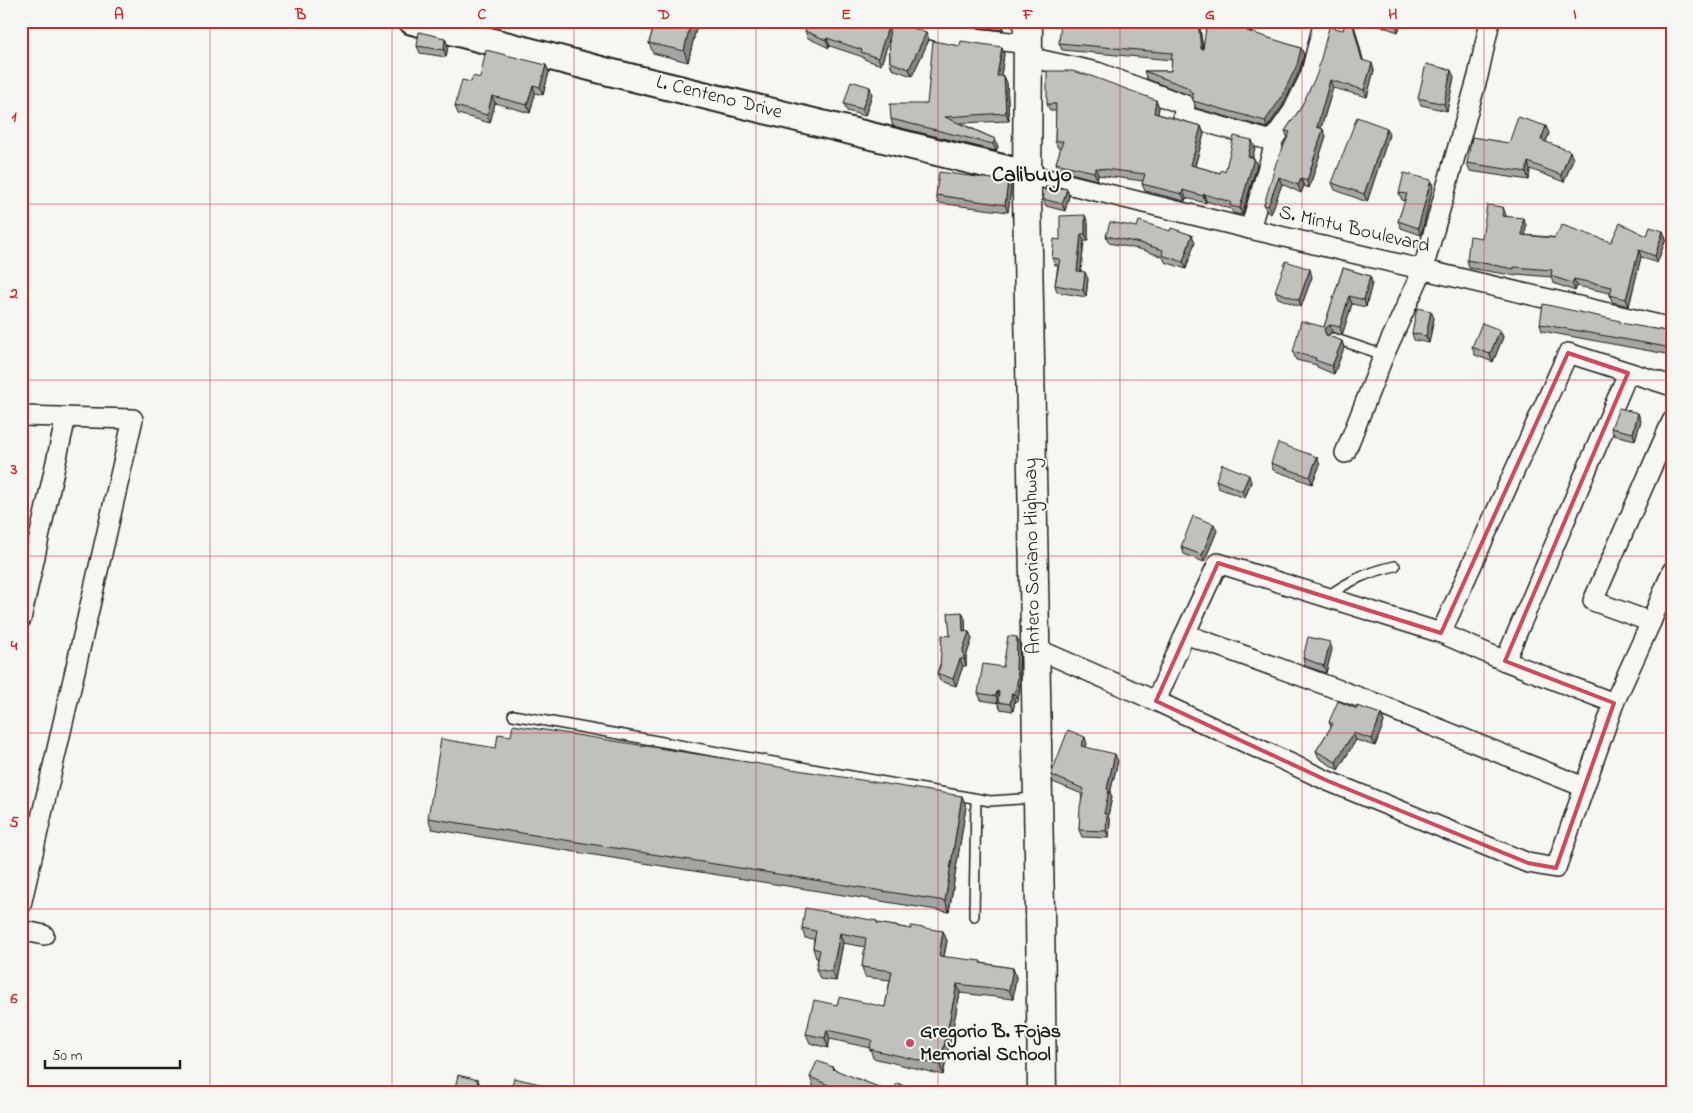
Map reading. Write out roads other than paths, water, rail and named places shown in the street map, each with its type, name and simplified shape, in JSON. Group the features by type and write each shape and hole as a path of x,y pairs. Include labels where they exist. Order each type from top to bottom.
{"main road":[{"name":"Antero Soriano Highway","path":"1028,41 1027,174 1042,1092"}],"street":[{"name":"L. Centeno Drive","path":"412,21 618,74 1027,174"},
{"path":"906,21 948,35 1028,41 1097,72 1185,105 1183,116 1272,141"},
{"path":"1250,229 1273,150 1272,141 1293,110 1310,76 1324,21"},
{"path":"1345,453 1384,355 1423,269 1478,76 1490,21"},
{"name":"S. Mintu Boulevard","path":"1027,174 1250,229 1672,328"},
{"path":"1441,634 1568,353 1672,386"},
{"path":"1505,661 1628,373"},
{"path":"21,416 133,419 21,905"},
{"path":"21,619 66,418"},
{"path":"1651,622 1593,601 1672,421"},
{"path":"1156,701 1184,634 1218,563 1441,634 1614,703"},
{"path":"1035,648 1156,701 1328,782 1528,863 1556,868 1614,703 1672,571"},
{"path":"1184,634 1378,704 1584,787"},
{"path":"21,930 44,935"}],"lane":[{"path":"1333,338 1384,355"},
{"path":"1326,598 1348,582 1375,570 1395,566"},
{"path":"513,715 976,799 990,801 1038,798"},
{"path":"974,916 976,799"}],"place":[{"name":"Gregorio B. Fojas Memorial School","path":"910,1043"}],"district":[{"name":"Calibuyo","path":"1032,176"}]}
